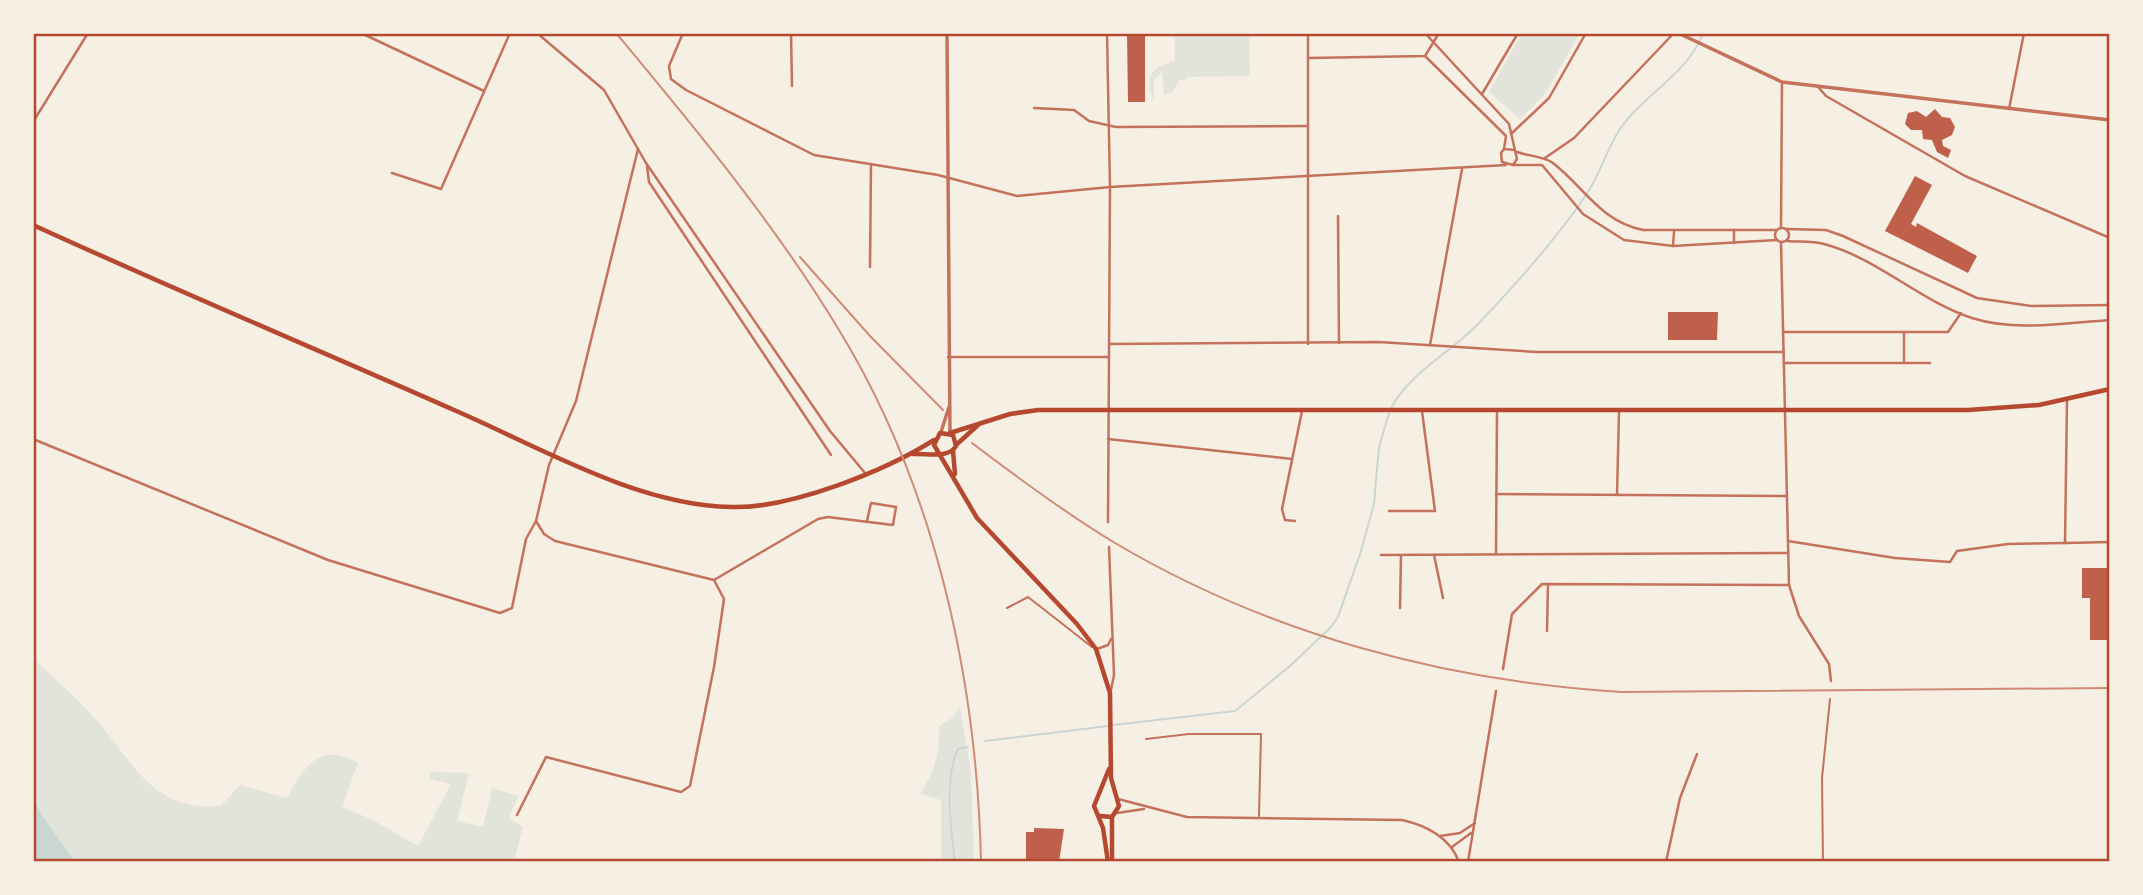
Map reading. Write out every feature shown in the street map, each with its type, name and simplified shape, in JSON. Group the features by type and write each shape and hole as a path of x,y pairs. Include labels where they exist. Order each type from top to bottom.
{"main road":[{"path":"33,225 644,493 685,503 722,507 775,504 890,463 910,454 941,432 950,433 1010,414 1038,410 1991,410 2067,400 2110,389"},
{"path":"910,454 940,453 954,448 979,425"},
{"path":"950,433 956,478"},
{"path":"934,439 935,447 956,478 969,507 988,531 1077,624 1096,649 1110,692 1110,765 1115,797 1110,862"},
{"path":"1110,765 1101,795 1094,806 1100,816 1110,862"},
{"path":"1101,795 1115,797"},
{"path":"1100,816 1115,815"}],"street":[{"path":"33,122 88,33"},
{"path":"361,33 484,92"},
{"path":"392,173 441,189 510,33"},
{"path":"537,33 604,90 646,163 830,431 864,473"},
{"path":"684,33 669,66 671,79 686,90 814,155 946,178 1017,196 1110,187 1513,164 1542,165 1583,214 1624,240 1673,246 1777,240 1823,244 1846,252 1961,313 2000,325 2110,320"},
{"path":"791,33 792,86"},
{"path":"947,33 950,433"},
{"path":"1107,33 1110,126 1108,522"},
{"path":"1308,33 1308,344"},
{"path":"1426,33 1508,124 1516,151 1517,159 1513,164"},
{"path":"1425,56 1439,33"},
{"path":"1482,94 1518,33"},
{"path":"1511,134 1549,98 1586,33"},
{"path":"1545,158 1574,138 1676,33 1782,82 2110,120"},
{"path":"2009,109 2024,33"},
{"path":"1308,58 1425,56 1506,136 1500,158 1506,165"},
{"path":"1781,227 1782,82"},
{"path":"1818,87 1826,96 1961,174 2110,238"},
{"path":"1034,108 1074,110 1089,121 1110,126 1308,126"},
{"path":"33,439 328,560 499,613 512,608 526,539 536,521 541,492 576,401 638,149"},
{"path":"1504,149 1545,158 1591,203 1625,226 1674,230 1776,230 1781,227"},
{"path":"646,163 649,182 831,455"},
{"path":"870,267 871,164"},
{"path":"1430,345 1462,169"},
{"path":"1338,216 1339,343"},
{"path":"1781,227 1826,230 1970,295 2002,304 2110,305"},
{"path":"1786,229 1789,234 1787,240"},
{"path":"1673,246 1674,230"},
{"path":"1734,230 1734,243"},
{"path":"1776,230 1777,240"},
{"path":"1781,242 1789,585 1799,616 1829,664 1831,681"},
{"path":"1783,332 1948,332 1961,313"},
{"path":"1904,332 1904,363"},
{"path":"1109,344 1339,343 1579,353 1784,352"},
{"path":"948,357 1109,357"},
{"path":"1784,363 1930,363"},
{"path":"2065,543 2067,400"},
{"path":"941,432 950,405"},
{"path":"1295,521 1285,520 1282,509 1303,408"},
{"path":"1389,510 1435,511 1422,409"},
{"path":"1496,554 1497,410"},
{"path":"1617,495 1619,410"},
{"path":"1108,439 1292,459"},
{"path":"1496,494 1787,496"},
{"path":"536,521 544,534 555,541 715,580 769,550 810,521 828,517 893,525 896,506 871,503 867,521"},
{"path":"1788,541 1895,558 1950,562 1957,551 1979,547 2110,542"},
{"path":"1109,547 1114,675 1110,692"},
{"path":"1381,555 1788,553"},
{"path":"1400,608 1401,555"},
{"path":"1434,555 1443,598"},
{"path":"517,815 546,757 681,792 690,786 724,599 715,580"},
{"path":"1503,668 1512,614 1542,584 1789,585"},
{"path":"1547,631 1548,584"},
{"path":"1096,649 1108,645 1112,636"},
{"path":"1468,862 1496,691"},
{"path":"1666,862 1680,798 1697,754"},
{"path":"1115,797 1151,810 1187,817 1402,820 1426,827 1439,836 1451,847 1459,862"},
{"path":"1115,815 1151,810"},
{"path":"1439,836 1460,833 1475,823"},
{"path":"1451,847 1468,838 1475,823"}],"lane":[{"path":"1007,608 1028,597 1096,649"},
{"path":"1823,862 1822,778 1830,699"},
{"path":"1146,739 1189,734 1261,734 1259,817"}],"shaded area":[{"path":"1175,33 1249,33 1250,76 1187,77 1187,80 1179,80 1173,92 1164,95 1162,72 1154,80 1154,101 1150,86 1151,75 1159,67 1175,61"},
{"path":"1522,33 1580,33 1545,94 1520,119 1489,92"},
{"path":"33,658 92,715 145,779 160,792 177,801 197,806 221,806 240,785 287,798 300,776 314,761 323,756 344,757 358,763 342,807 371,819 418,846 451,784 429,779 430,772 469,773 457,821 483,827 492,788 518,796 509,818 523,827 514,862 75,862 40,812 33,797"},
{"path":"960,707 971,772 974,862 941,862 941,800 920,794 936,762 939,726 952,718"},
{"path":"33,797 40,812 75,862 33,862"}],"building":[{"path":"1127,33 1145,33 1145,102 1128,102"},
{"path":"1935,109 1942,117 1950,118 1955,127 1952,135 1942,140 1943,146 1951,150 1948,158 1937,152 1932,140 1923,139 1922,130 1911,130 1905,124 1908,113 1917,111 1926,117"},
{"path":"1915,176 1932,185 1911,224 1916,227 1917,223 1977,256 1968,273 1885,231"},
{"path":"1668,312 1718,312 1717,340 1668,340"},
{"path":"2082,568 2110,568 2110,640 2090,640 2090,598 2082,598"},
{"path":"1034,828 1064,829 1059,862 1018,862 1026,859 1026,832 1034,832"}],"waterway":[{"path":"1391,408 1409,383 1468,334 1538,257 1591,187 1620,129 1641,105 1677,72 1703,33"},
{"path":"2106,33 2110,39"},
{"path":"1113,725 1235,711 1290,666 1331,627 1338,617 1374,504 1379,447 1389,413"},
{"path":"985,741 1108,726"},
{"path":"955,862 950,804 951,774 958,749 968,747"}],"railway":[{"path":"616,33 704,141 788,252 839,330 872,390 901,454 925,519 945,586 960,655 971,724 981,862"},
{"path":"800,257 870,336 943,410"},
{"path":"972,443 1078,520 1174,575 1234,603 1296,627 1359,648 1424,664 1489,677 1621,692 2110,688"}]}
